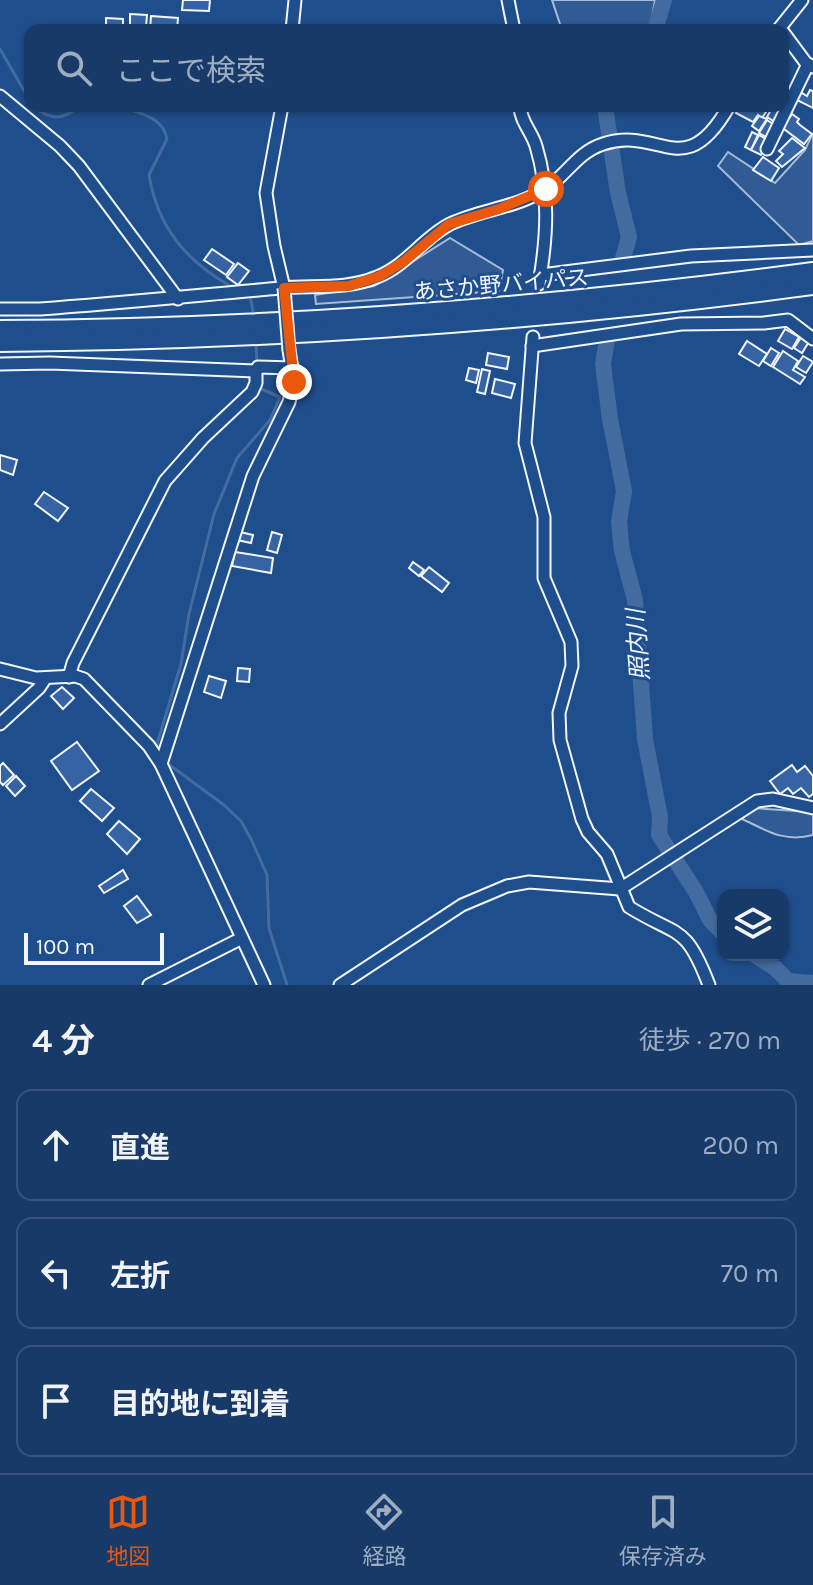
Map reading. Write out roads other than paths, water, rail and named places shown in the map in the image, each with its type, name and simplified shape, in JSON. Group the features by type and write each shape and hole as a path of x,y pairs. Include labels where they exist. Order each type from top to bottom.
{"highway":[{"name":"あさか野バイパス","path":"0,329 114,328 359,318 640,293 813,271"},
{"name":"あさか野バイパス","path":"0,343 269,336 400,328 646,307 813,286"}],"street":[{"path":"293,24 295,0"},
{"path":"508,0 513,24"},
{"path":"785,24 802,0"},
{"path":"789,40 810,66 789,107"},
{"path":"0,96 79,166 178,299"},
{"path":"161,764 253,476 289,402 294,382 284,288 266,193 281,112"},
{"path":"520,112 535,143 546,189 540,280 691,256 813,250"},
{"path":"0,309 40,309 284,288 349,286 380,276 403,262 449,224 499,209 546,189 579,157 604,144 622,140 682,148 699,143 719,124 726,112"},
{"path":"767,149 786,112"},
{"path":"709,985 697,953 685,938 673,928 629,907 607,854 588,832 582,819 560,740 559,713 572,666 571,642 544,578 544,517 525,443 532,342 681,324 788,320 813,339"},
{"path":"0,364 256,371"},
{"path":"69,677 73,663 165,481 203,438 252,392 258,367 293,368"},
{"path":"0,669 45,679 79,677 89,682 149,746 161,764 264,985"},
{"path":"0,724 45,679"},
{"path":"340,985 462,905 507,886 529,882 620,889 757,801 773,799 813,808"},
{"path":"149,985 242,938"}],"waterway":[{"name":"照内川","path":"657,24 664,0"},
{"path":"0,49 24,91"},
{"path":"43,112 57,117 71,112"},
{"path":"136,112 155,120 165,131 167,139 149,175 153,194 167,227 188,254 232,287"},
{"name":"照内川","path":"606,112 618,193 629,237 623,258"},
{"path":"250,295 254,318"},
{"name":"照内川","path":"607,340 603,364 624,491 619,522 622,551 635,600 645,739 660,817 659,835 717,927"},
{"path":"256,342 257,366"},
{"path":"161,752 157,744 181,664 189,614 214,514 237,458 270,420 280,397 259,388 259,385"},
{"path":"167,763 224,805 241,821 251,839 267,875 269,928 287,985"},
{"name":"照内川","path":"764,961 788,981 813,983"}]}
